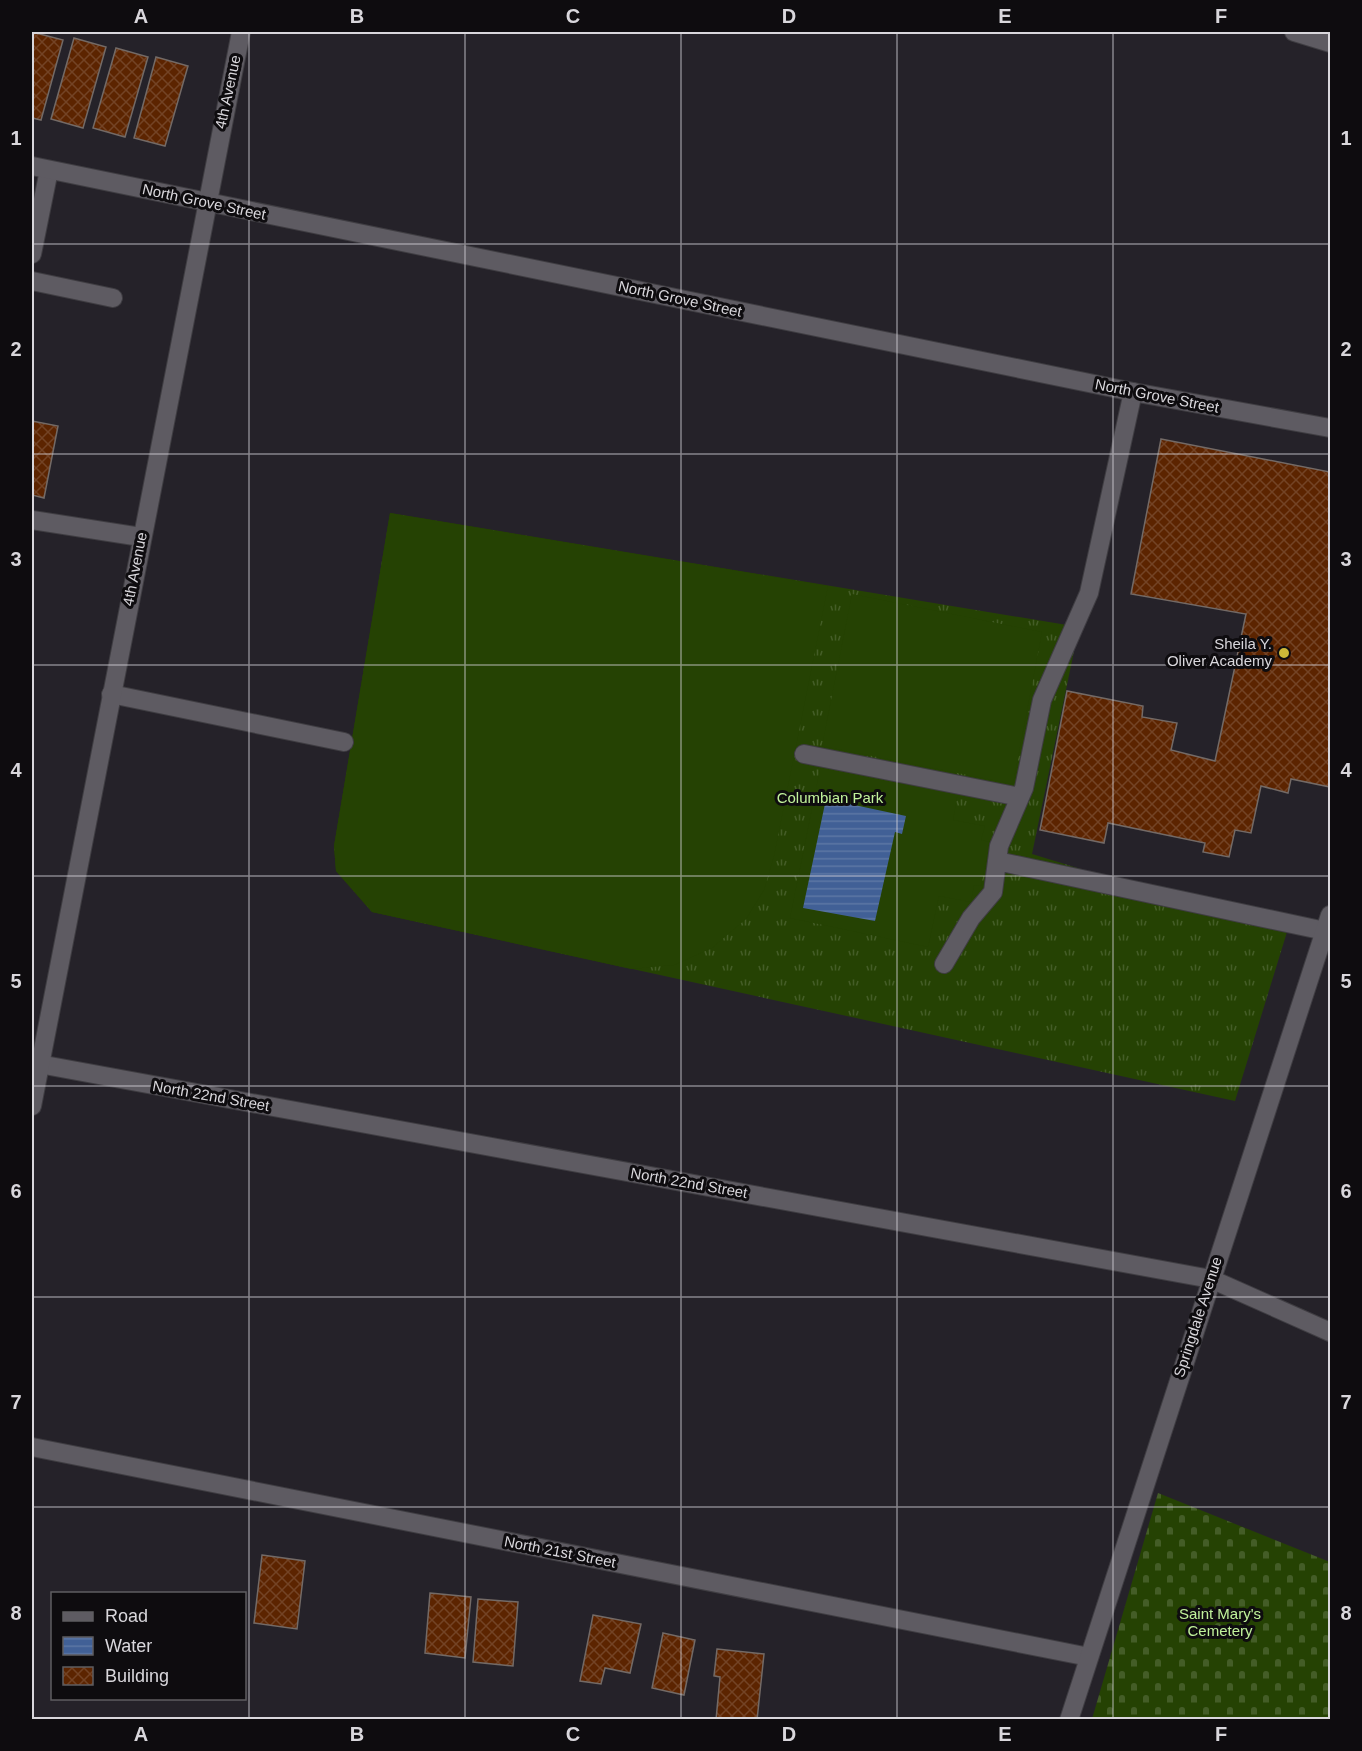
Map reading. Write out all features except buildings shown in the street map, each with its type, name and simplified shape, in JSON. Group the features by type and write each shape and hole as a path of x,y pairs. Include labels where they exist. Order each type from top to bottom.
{"street":[{"name":"4th Avenue","path":"32,1106 206,202 241,32"},
{"path":"1294,32 1330,42"},
{"name":"North Grove Street","path":"40,168 1133,392 1330,428"},
{"path":"32,254 40,168"},
{"path":"32,281 113,298"},
{"path":"944,964 971,918 993,892 999,846 1020,797 1042,700 1089,593 1133,392"},
{"path":"32,520 141,537"},
{"path":"111,694 344,742"},
{"path":"804,754 1020,797"},
{"path":"997,861 1329,926"},
{"name":"Springdale Avenue","path":"1069,1719 1211,1279 1329,926"},
{"name":"North 22nd Street","path":"39,1064 1211,1279 1330,1332"},
{"name":"North 21st Street","path":"32,1447 1089,1657"}],"green space":[{"name":"Columbian Park","path":"390,513 1079,627 1032,854 1287,932 1235,1101 372,912 336,871 334,846"},
{"path":"390,513 828,586 774,856 764,890 746,919 712,948 674,965 631,969 372,912 336,871 334,846"},
{"path":"852,594 1042,632 1013,784 822,746"},
{"path":"821,764 958,792 953,820 985,826 981,840 990,842 981,886 974,885 971,902 939,896 928,947 790,918"},
{"name":"Saint Mary's Cemetery","path":"1158,1493 1330,1562 1330,1719 1092,1719"}],"water":[{"path":"826,799 906,816 902,834 895,832 875,921 803,908"}],"place":[{"name":"Sheila Y. Oliver Academy","path":"1284,653"}]}
